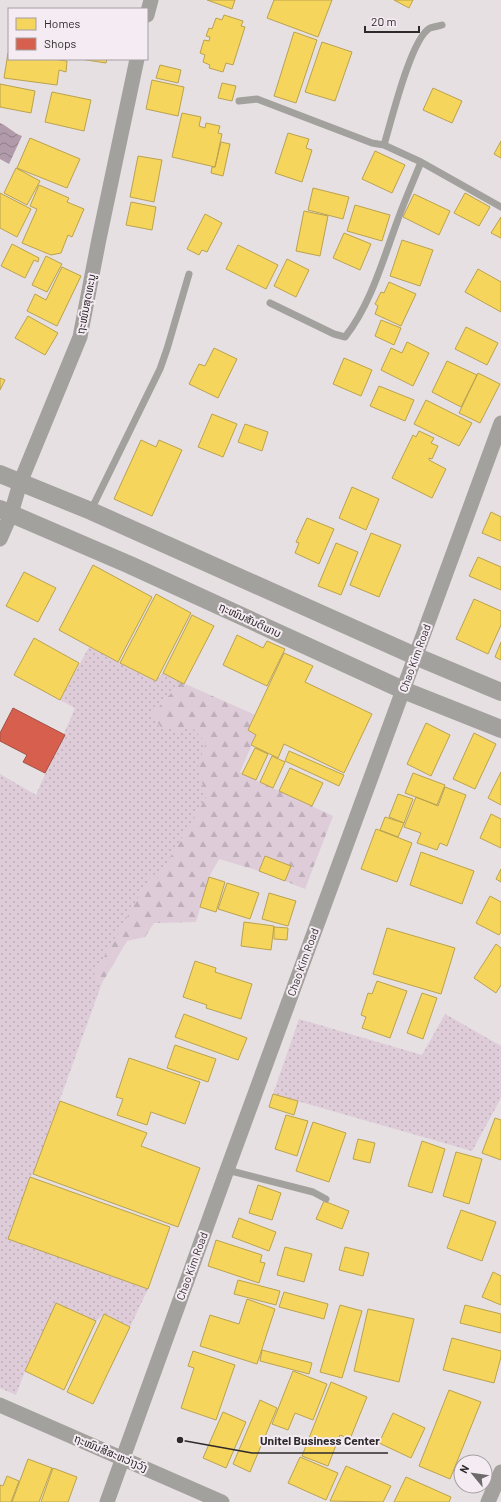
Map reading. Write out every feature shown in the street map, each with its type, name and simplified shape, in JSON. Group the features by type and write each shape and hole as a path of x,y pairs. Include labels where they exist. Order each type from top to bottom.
{"street":[{"path":"148,10 150,0"},
{"name":"ຖະໜົນສຸດທະນູ","path":"0,539 6,512 20,483 80,337 137,60"},
{"name":"Chao Kim Road","path":"107,1502 226,1170 501,423"},
{"path":"0,474 91,511 415,656 501,692"},
{"name":"ຖະໜົນສັນຕິພາບ","path":"6,512 130,564 403,690 501,730"},
{"name":"ຖະໜົນສີສະຫວ່າງວົງ","path":"0,1405 222,1502"},
{"path":"488,1502 501,1472"}],"lane":[{"path":"384,145 405,73 419,40 430,28 442,25"},
{"path":"239,101 257,99 372,143 384,145 421,162 501,207"},
{"path":"270,303 334,334 345,337 355,324 381,268 397,221 421,162"},
{"path":"91,511 160,369 188,274"},
{"path":"226,1170 313,1192 326,1199"}],"green space":[{"path":"89,647 155,681 163,673 184,684 255,715 248,730 256,735 251,745 92,980 102,983 8,1239 148,1289 130,1327 104,1314 96,1321 56,1303 25,1371 16,1395 0,1388 0,774 36,795 75,708 60,700"},
{"path":"181,682 255,715 248,730 256,735 240,772 333,816 305,889 285,881 265,856 259,871 219,859 209,877 196,922 154,923 145,937 127,941 102,983 91,980 150,877 157,879 206,798 198,765 206,743 192,727 178,731 161,727 152,715"},
{"path":"445,1014 501,1046 501,1098 472,1151 273,1094 299,1019 422,1055"}],"water":[{"path":"0,123 22,136 9,164 0,159"}],"building: Homes":[{"path":"207,0 235,0 232,9"},
{"path":"274,0 332,0 318,37 267,18"},
{"path":"394,0 413,0 409,8"},
{"path":"224,15 243,21 241,26 245,27 233,65 226,63 223,72 209,68 210,65 203,62 205,55 200,53 204,40 209,41 210,37 206,36 209,28 212,29 216,18 222,20"},
{"path":"294,32 317,40 296,103 274,96"},
{"path":"322,42 352,52 335,101 305,92"},
{"path":"8,53 8,60 67,61 66,72 59,70 57,85 4,78"},
{"path":"86,60 107,60 106,63"},
{"path":"160,65 181,70 178,83 156,78"},
{"path":"152,80 184,87 178,116 146,109"},
{"path":"222,83 236,86 232,101 218,98"},
{"path":"0,84 35,91 31,113 0,107"},
{"path":"433,88 462,101 452,123 423,110"},
{"path":"52,92 91,100 84,131 45,122"},
{"path":"182,113 201,117 199,126 205,128 206,123 220,126 218,133 222,134 215,167 172,157"},
{"path":"288,133 309,139 306,148 312,150 302,182 275,173"},
{"path":"30,138 80,159 67,188 17,168"},
{"path":"501,141 501,158 494,154"},
{"path":"221,142 230,144 223,176 211,173 212,167 215,167"},
{"path":"375,151 405,165 392,193 362,179"},
{"path":"138,156 162,160 154,202 130,197"},
{"path":"16,168 40,181 27,205 4,193"},
{"path":"39,185 69,198 67,202 84,209 72,237 68,235 61,253 51,255 22,243 37,209 30,206"},
{"path":"313,188 349,197 343,219 308,210"},
{"path":"0,193 31,209 17,237 0,228"},
{"path":"465,193 490,207 479,226 454,213"},
{"path":"414,194 450,211 439,235 403,217"},
{"path":"131,202 156,207 152,230 126,225"},
{"path":"355,205 390,215 382,241 347,231"},
{"path":"304,211 328,216 320,256 296,251"},
{"path":"205,214 222,223 207,252 202,250 199,255 187,249"},
{"path":"501,217 501,238 491,233"},
{"path":"344,233 371,244 360,270 333,258"},
{"path":"402,240 433,250 420,286 390,276"},
{"path":"12,244 39,258 38,262 34,260 25,278 1,266"},
{"path":"238,245 278,265 266,289 226,269"},
{"path":"46,256 62,264 47,292 32,285"},
{"path":"287,259 309,270 296,297 274,286"},
{"path":"62,267 81,276 57,326 27,311 35,294 46,300"},
{"path":"478,269 501,282 501,312 465,292"},
{"path":"389,282 416,294 401,326 375,314 378,306 375,304 381,292 384,293"},
{"path":"28,316 58,333 45,355 15,338"},
{"path":"381,320 401,328 394,345 375,336"},
{"path":"466,327 498,343 487,365 455,349"},
{"path":"407,342 429,353 413,386 381,370 391,348 402,353"},
{"path":"214,348 237,359 218,398 189,384 199,364 205,366"},
{"path":"344,358 372,370 361,396 333,384"},
{"path":"447,361 477,375 461,407 432,392"},
{"path":"478,373 500,384 480,423 459,413"},
{"path":"0,378 5,380 0,390"},
{"path":"379,386 414,400 405,421 370,406"},
{"path":"426,400 472,423 459,446 414,424"},
{"path":"212,414 237,424 223,457 198,447"},
{"path":"245,424 268,432 262,451 238,442"},
{"path":"419,431 434,438 431,443 438,446 432,459 429,458 429,460 446,469 432,498 392,478 413,435 416,437"},
{"path":"141,440 156,447 159,440 182,450 152,516 114,499"},
{"path":"352,487 379,499 366,530 339,518"},
{"path":"491,512 501,517 501,541 482,533"},
{"path":"307,518 334,529 319,564 295,553 299,543 296,542"},
{"path":"371,533 401,545 379,597 350,585"},
{"path":"336,543 358,552 341,595 318,586"},
{"path":"478,557 501,567 501,590 469,576"},
{"path":"93,565 152,597 118,662 59,630"},
{"path":"24,572 56,588 38,622 6,606"},
{"path":"156,594 191,613 156,681 120,663"},
{"path":"474,599 501,611 501,625 488,654 456,639"},
{"path":"192,615 214,626 184,684 163,673"},
{"path":"237,635 263,648 267,641 285,649 267,686 223,665"},
{"path":"34,638 79,663 60,700 14,675"},
{"path":"501,642 501,660 495,657"},
{"path":"284,653 313,666 305,682 372,714 344,773 284,744 278,758 251,745 256,735 248,730"},
{"path":"426,723 450,735 431,776 407,764"},
{"path":"474,733 496,744 475,789 453,779"},
{"path":"255,748 268,754 256,780 242,774"},
{"path":"289,751 344,775 339,786 285,761"},
{"path":"272,756 285,762 273,788 260,782"},
{"path":"290,768 323,783 312,806 279,791"},
{"path":"501,772 501,805 488,798"},
{"path":"413,773 445,785 437,805 405,793"},
{"path":"445,787 466,795 447,846 440,843 437,850 417,843 421,833 404,827 416,797 438,806"},
{"path":"398,794 413,799 404,823 389,817"},
{"path":"491,814 501,819 501,848 480,838"},
{"path":"385,817 404,823 398,837 380,830"},
{"path":"376,829 412,843 397,882 361,869"},
{"path":"421,852 474,871 462,904 410,885"},
{"path":"265,856 291,866 285,881 259,871"},
{"path":"501,869 501,882 496,879"},
{"path":"209,877 225,882 216,912 200,907"},
{"path":"227,883 259,893 250,919 218,909"},
{"path":"269,893 296,901 288,926 262,919"},
{"path":"490,896 501,902 501,932 499,935 476,923"},
{"path":"244,922 274,926 271,950 241,946"},
{"path":"274,927 288,928 287,940 274,939"},
{"path":"387,928 455,948 441,994 373,974"},
{"path":"496,944 501,948 501,985 496,993 474,978"},
{"path":"195,961 216,968 215,972 252,984 241,1019 206,1008 207,1005 183,997"},
{"path":"377,981 407,991 390,1038 362,1028 366,1017 361,1015 368,993 372,994"},
{"path":"422,993 437,998 423,1039 407,1033"},
{"path":"184,1014 247,1038 238,1060 175,1037"},
{"path":"175,1045 216,1059 208,1082 167,1068"},
{"path":"129,1058 200,1082 185,1124 151,1112 147,1125 117,1115 123,1099 116,1097"},
{"path":"273,1094 298,1101 294,1115 269,1107"},
{"path":"60,1101 147,1133 141,1146 200,1168 178,1227 33,1174"},
{"path":"286,1115 308,1121 297,1156 275,1149"},
{"path":"495,1118 501,1120 501,1160 482,1153"},
{"path":"313,1122 346,1133 329,1182 296,1171"},
{"path":"358,1139 375,1143 370,1163 353,1159"},
{"path":"422,1141 445,1149 432,1193 408,1186"},
{"path":"456,1152 482,1159 469,1204 443,1196"},
{"path":"30,1177 170,1227 148,1289 8,1239"},
{"path":"258,1185 281,1193 272,1220 249,1213"},
{"path":"324,1201 349,1211 342,1229 316,1219"},
{"path":"461,1210 496,1222 482,1261 447,1248"},
{"path":"239,1218 276,1232 269,1251 232,1237"},
{"path":"216,1240 262,1255 260,1262 265,1263 259,1283 208,1266"},
{"path":"285,1247 312,1254 304,1282 277,1275"},
{"path":"345,1247 369,1253 363,1276 339,1270"},
{"path":"493,1272 501,1276 501,1305 482,1297"},
{"path":"238,1280 280,1291 276,1305 234,1294"},
{"path":"284,1292 328,1304 324,1319 279,1307"},
{"path":"247,1299 275,1309 257,1364 200,1346 210,1315 239,1324"},
{"path":"56,1303 96,1321 64,1390 25,1371"},
{"path":"340,1305 362,1311 342,1378 320,1372"},
{"path":"465,1305 501,1314 501,1333 460,1323"},
{"path":"368,1309 414,1319 399,1382 354,1371"},
{"path":"104,1314 130,1327 93,1404 67,1392"},
{"path":"452,1338 501,1351 501,1357 494,1383 443,1370"},
{"path":"262,1350 312,1363 309,1374 260,1361"},
{"path":"193,1351 235,1365 216,1420 181,1408 194,1368 188,1366"},
{"path":"293,1371 327,1384 313,1420 295,1413 288,1430 272,1424"},
{"path":"331,1382 367,1397 350,1439 340,1435 328,1466 302,1456"},
{"path":"449,1390 481,1402 460,1454 453,1454 453,1472 450,1479 419,1466"},
{"path":"260,1400 277,1408 250,1472 233,1464"},
{"path":"223,1412 246,1422 226,1468 203,1458"},
{"path":"393,1413 425,1428 411,1458 379,1443"},
{"path":"300,1457 338,1473 326,1500 288,1483"},
{"path":"28,1459 52,1468 39,1502 12,1502"},
{"path":"346,1466 391,1486 383,1502 330,1501"},
{"path":"53,1468 77,1477 68,1502 41,1502"},
{"path":"7,1476 19,1481 11,1502 0,1502 0,1485 3,1486"},
{"path":"406,1477 451,1497 449,1502 394,1502"}],"building: Shops":[{"path":"13,708 65,735 45,773 23,762 27,755 0,741 0,733"}],"place":[{"name":"Unitel Business Center","path":"180,1440"}]}
